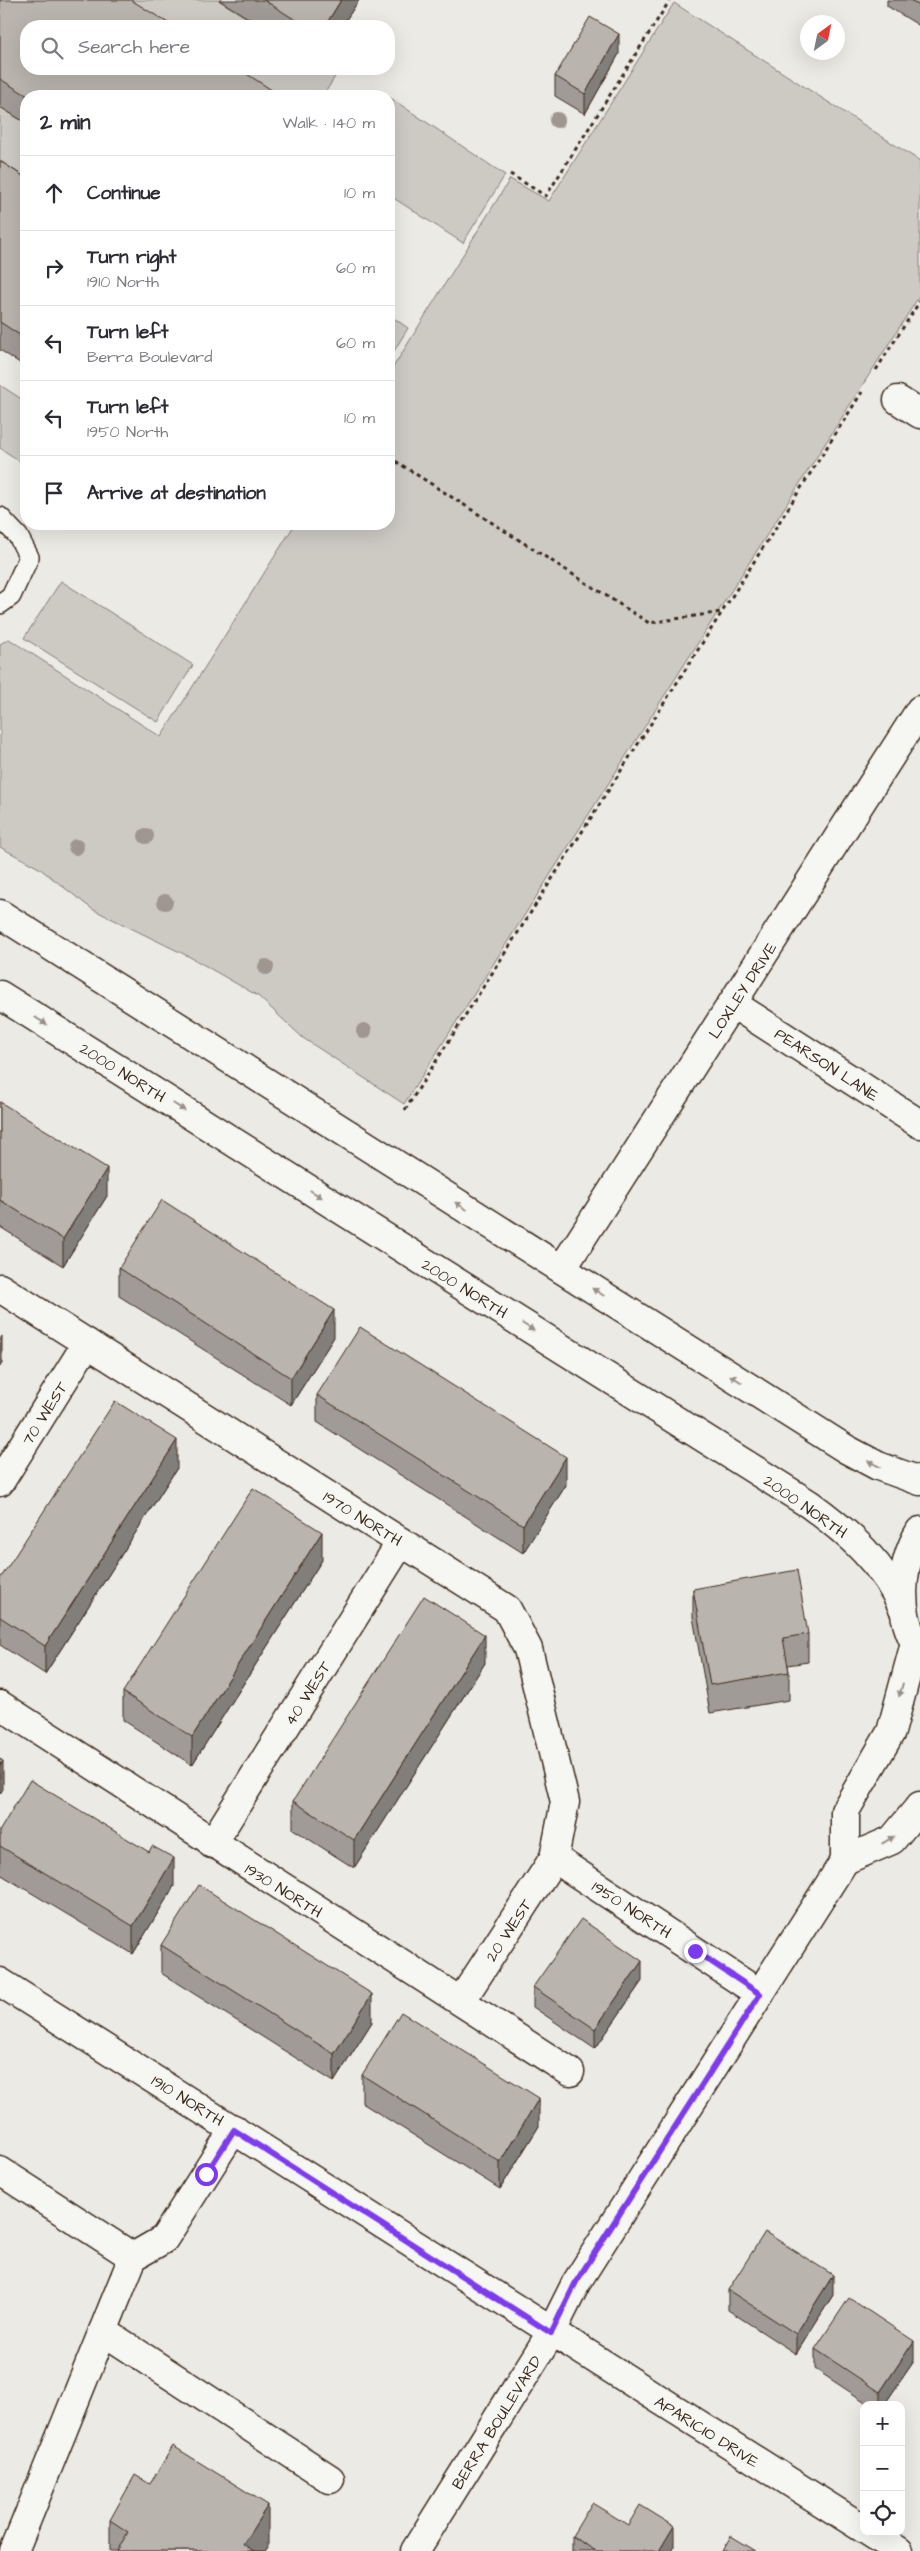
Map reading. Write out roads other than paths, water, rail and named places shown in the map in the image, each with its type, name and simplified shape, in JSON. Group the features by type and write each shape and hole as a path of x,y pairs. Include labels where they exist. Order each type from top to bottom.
{"street":[{"name":"LOXLEY DRIVE","path":"562,1269 920,710"},
{"path":"0,914 846,1449 878,1466 920,1481"},
{"name":"2000 NORTH","path":"0,994 809,1504 860,1545 896,1591 904,1610"},
{"name":"PEARSON LANE","path":"733,1004 920,1124"},
{"name":"1970 NORTH","path":"0,1288 507,1609 528,1649 565,1802 554,1858"},
{"name":"70 WEST","path":"0,1482 88,1343"},
{"path":"920,1531 912,1545 903,1576 904,1610 918,1647 891,1732 845,1811 845,1860 892,1840 920,1806"},
{"name":"40 WEST","path":"212,1844 401,1542"},
{"name":"1930 NORTH","path":"0,1705 212,1844 570,2072"},
{"name":"1950 NORTH","path":"554,1858 760,1994"},
{"name":"20 WEST","path":"461,2001 554,1858"},
{"name":"BERRA BOULEVARD","path":"415,2551 551,2333 576,2282 845,1860"},
{"name":"1910 NORTH","path":"0,1982 551,2333"},
{"path":"14,2551 133,2257 164,2238 234,2130"},
{"path":"0,2172 133,2257"},
{"path":"103,2331 330,2479"},
{"name":"APARICIO DRIVE","path":"551,2333 860,2526"},
{"path":"875,2536 899,2551"}],"lane":[{"path":"0,517 18,536 29,557 12,596 0,604"}]}
